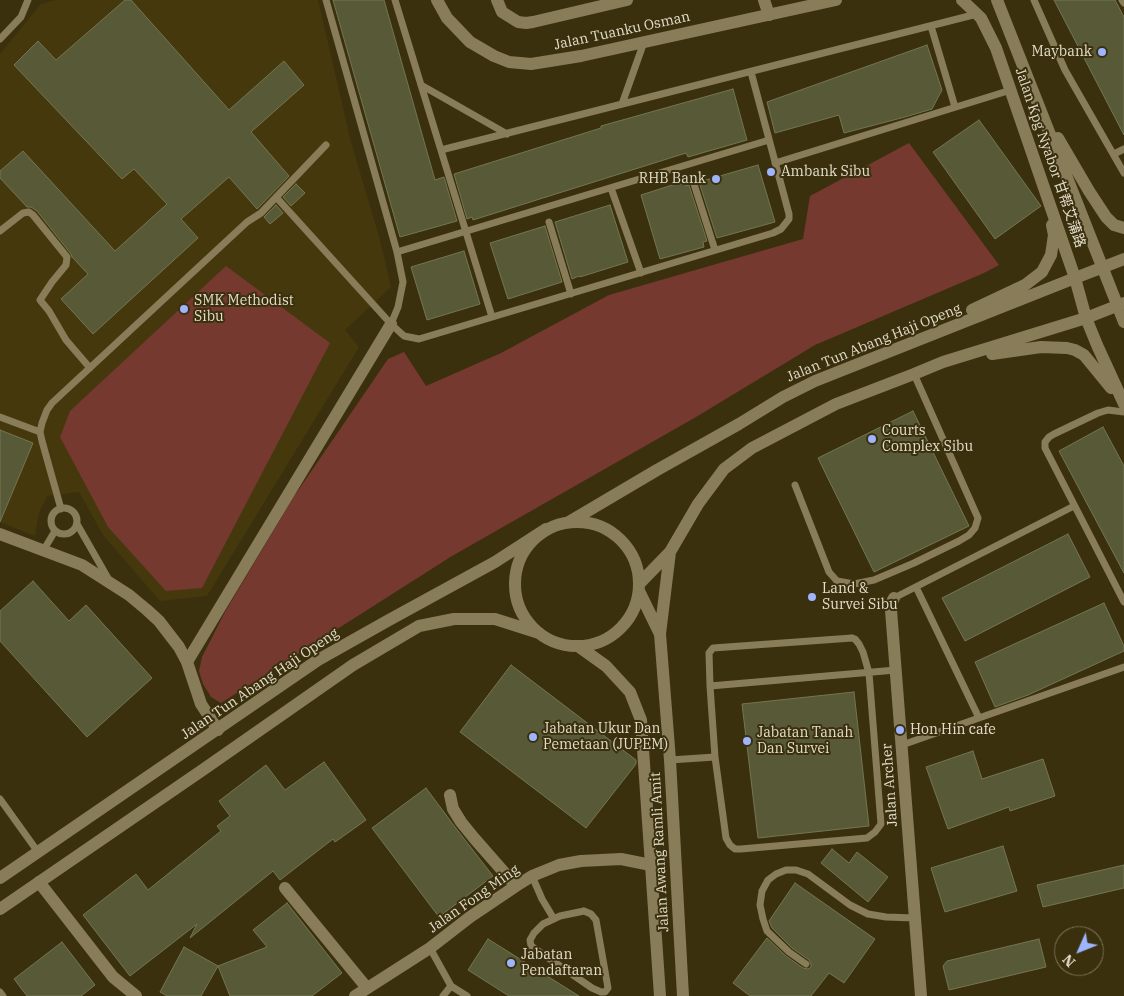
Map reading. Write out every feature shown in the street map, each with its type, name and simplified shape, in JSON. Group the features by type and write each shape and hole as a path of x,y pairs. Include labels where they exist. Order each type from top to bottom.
{"main road":[{"name":"Jalan Tuanku Osman","path":"437,0 448,18 470,42 508,62 531,64 644,42 836,0"},
{"path":"496,0 502,12 518,22 526,23 618,1"},
{"path":"764,0 769,15"},
{"name":"Jalan Kpg Nyabor 甘帮艾蒲路","path":"962,0 981,18 996,48 1075,278 1086,318 1124,406"},
{"name":"Jalan Kpg Nyabor 甘帮艾蒲路","path":"997,0 1102,267 1120,304 1124,322"},
{"path":"1038,103 1106,217 1114,224 1124,228"},
{"path":"878,356 1025,286 1042,272 1051,255 1054,235 1043,185"},
{"name":"Jalan Tun Abang Haji Openg","path":"570,522 783,397 815,381 1102,267 1124,260"},
{"path":"639,587 670,552 698,504 724,469 752,448 836,404 943,362 1086,318 1120,304"},
{"path":"187,662 391,324"},
{"path":"943,362 1041,347 1068,348 1084,355 1124,406"},
{"path":"0,909 204,770 353,665 419,626 454,619 496,619 539,633 557,643 578,646 596,643 612,635 625,624 634,608 639,587 637,567 629,551 618,537 603,528 587,522 570,522 546,529 530,542 519,559 514,579 516,600 525,618 539,633"},
{"name":"Jalan Tun Abang Haji Openg","path":"0,878 318,660 495,562 546,529"},
{"path":"0,534 82,565 129,595 159,621 179,647 187,662 201,704 218,730"},
{"path":"660,634 670,552"},
{"name":"Jalan Awang Ramli Amit","path":"639,587 660,634 670,760 683,996"},
{"name":"Jalan Archer","path":"894,598 891,610 921,996"},
{"name":"Jalan Awang Ramli Amit","path":"578,646 606,666 630,692 641,720 660,996"},
{"path":"450,794 454,809 461,822 516,886"},
{"name":"Jalan Fong Ming","path":"355,996 430,948 470,917 532,876 559,865 581,861 621,859 651,865"},
{"path":"39,882 113,977 136,996"},
{"path":"285,888 367,988"}],"lane":[{"path":"0,39 21,17 28,0"},
{"path":"326,0 397,252 403,282 391,324"},
{"path":"395,0 492,317"},
{"path":"1034,0 1065,70 1124,173"},
{"path":"441,150 977,14"},
{"path":"931,26 955,107"},
{"path":"622,104 644,42"},
{"path":"276,197 391,324 404,336 419,339 773,233 781,229 789,219 789,214 751,72"},
{"path":"421,85 507,134"},
{"path":"775,162 1010,90"},
{"path":"397,252 769,140"},
{"path":"61,509 40,432 47,410 247,222 261,213 326,146"},
{"path":"1114,154 1124,149"},
{"path":"694,184 715,250"},
{"path":"611,188 641,273"},
{"path":"0,231 22,213 29,212 33,214 67,257 66,266 40,300 49,311 66,340 90,368"},
{"path":"549,222 571,294"},
{"path":"795,485 829,572 837,581 854,584 874,580 914,563 969,535 978,518 914,374"},
{"path":"1124,406 1098,413 1054,434 1045,442 1046,452 1124,602"},
{"path":"0,417 40,432"},
{"name":"Jalan Archer","path":"894,598 1074,506"},
{"path":"77,524 68,534 59,534 53,528 51,520 54,513 61,509 64,508 73,512 77,524 111,584"},
{"path":"43,550 56,531"},
{"path":"916,587 979,718"},
{"path":"852,638 859,644 863,652 869,672 881,824 875,832 867,838 751,848 735,848 730,845 726,838 715,757 709,653 713,648 852,638"},
{"path":"902,745 1124,668"},
{"path":"710,686 896,670"},
{"path":"670,760 715,757"},
{"path":"0,799 38,852"},
{"path":"806,964 789,952 767,931 763,919 760,905 762,891 768,880 781,872 796,870 808,874 850,905 868,914 915,918"},
{"path":"532,876 542,899 554,919"},
{"path":"584,911 592,914 596,920 608,988 604,992 592,988 531,946 530,940 534,933 543,924 554,919 584,911"},
{"path":"430,948 450,986 467,996"},
{"path":"443,996 450,986"},
{"path":"0,992 3,996"}],"shaded area":[{"name":"SMK Methodist Sibu","path":"55,0 318,0 351,142 380,240 391,287 345,330 359,347 207,596 160,601 103,535 79,492 47,496 39,512 35,536 0,522 0,54 41,4"},
{"path":"909,143 999,265 815,345 696,417 452,556 221,703 211,697 203,684 199,671 202,657 225,612 293,498 388,359 404,352 426,386 501,353 609,295 803,239 810,196"},
{"path":"226,266 330,343 202,588 166,591 108,527 60,437 70,411"}],"building":[{"path":"125,0 131,0 229,110 284,61 304,85 251,132 289,176 257,209 229,177 181,219 198,238 93,334 61,299 88,274 72,257 37,211 27,207 0,178 0,171 23,151 115,251 167,204 134,169 122,179 14,65 38,41 56,60"},
{"path":"333,0 384,0 435,180 444,177 457,221 400,237"},
{"path":"1054,0 1115,0 1124,17 1124,135"},
{"path":"927,45 942,90 932,109 844,133 839,115 775,133 767,102"},
{"path":"733,89 747,140 688,157 686,153 473,220 472,217 467,219 454,174 601,128 601,126"},
{"path":"979,120 1041,206 995,239 933,152"},
{"path":"758,165 775,222 717,238 699,182"},
{"path":"685,181 686,186 689,185 707,241 703,242 704,247 660,259 641,195"},
{"path":"296,184 305,193 291,206 283,197"},
{"path":"276,205 283,213 270,224 264,217"},
{"path":"610,205 628,262 572,279 555,222"},
{"path":"545,226 562,282 508,299 490,243"},
{"path":"464,251 480,304 427,320 411,267"},
{"path":"913,411 969,526 874,572 818,458"},
{"path":"1103,427 1124,466 1124,573 1059,451"},
{"path":"0,430 33,443 0,522"},
{"path":"1068,534 1090,577 965,641 942,598"},
{"path":"33,581 69,621 86,605 152,678 87,737 0,641 0,611"},
{"path":"1104,603 1124,646 1124,651 1028,695 995,707 975,662"},
{"path":"511,665 636,760 636,764 586,828 460,732"},
{"path":"854,692 869,826 758,838 742,704"},
{"path":"973,751 982,779 1043,759 1055,796 1010,811 1009,807 948,829 926,767"},
{"path":"324,762 366,820 335,842 333,839 280,880 273,871 190,938 197,924 130,976 83,915 136,874 148,890 221,831 217,826 230,816 219,801 266,765 285,790"},
{"path":"426,788 493,876 439,917 372,828"},
{"path":"1003,846 1017,891 945,912 931,868"},
{"path":"832,849 849,863 857,852 888,877 868,902 821,863"},
{"path":"1124,865 1124,888 1043,907 1037,885"},
{"path":"795,883 875,939 844,983 829,973 811,996 750,996 733,983 767,938 786,956 803,968 808,969 811,967 809,960 792,948 772,928 769,921"},
{"path":"287,903 342,973 312,996 230,996 218,966 267,947 253,930"},
{"path":"488,939 579,996 509,996 468,970"},
{"path":"1039,939 1046,967 949,990 943,966 947,961"},
{"path":"62,942 95,985 81,996 27,996 14,979"},
{"path":"184,947 218,966 201,996 167,996 160,992"}],"place":[{"name":"Maybank","path":"1102,52"},
{"name":"Ambank Sibu","path":"771,172"},
{"name":"RHB Bank","path":"716,179"},
{"name":"SMK Methodist Sibu","path":"184,309"},
{"name":"Courts Complex Sibu","path":"872,439"},
{"name":"Land & Survei Sibu","path":"812,597"},
{"name":"Hon Hin cafe","path":"900,730"},
{"name":"Jabatan Ukur Dan Pemetaan (JUPEM)","path":"533,737"},
{"name":"Jabatan Tanah Dan Survei","path":"747,741"},
{"name":"Jabatan Pendaftaran","path":"511,963"}]}
